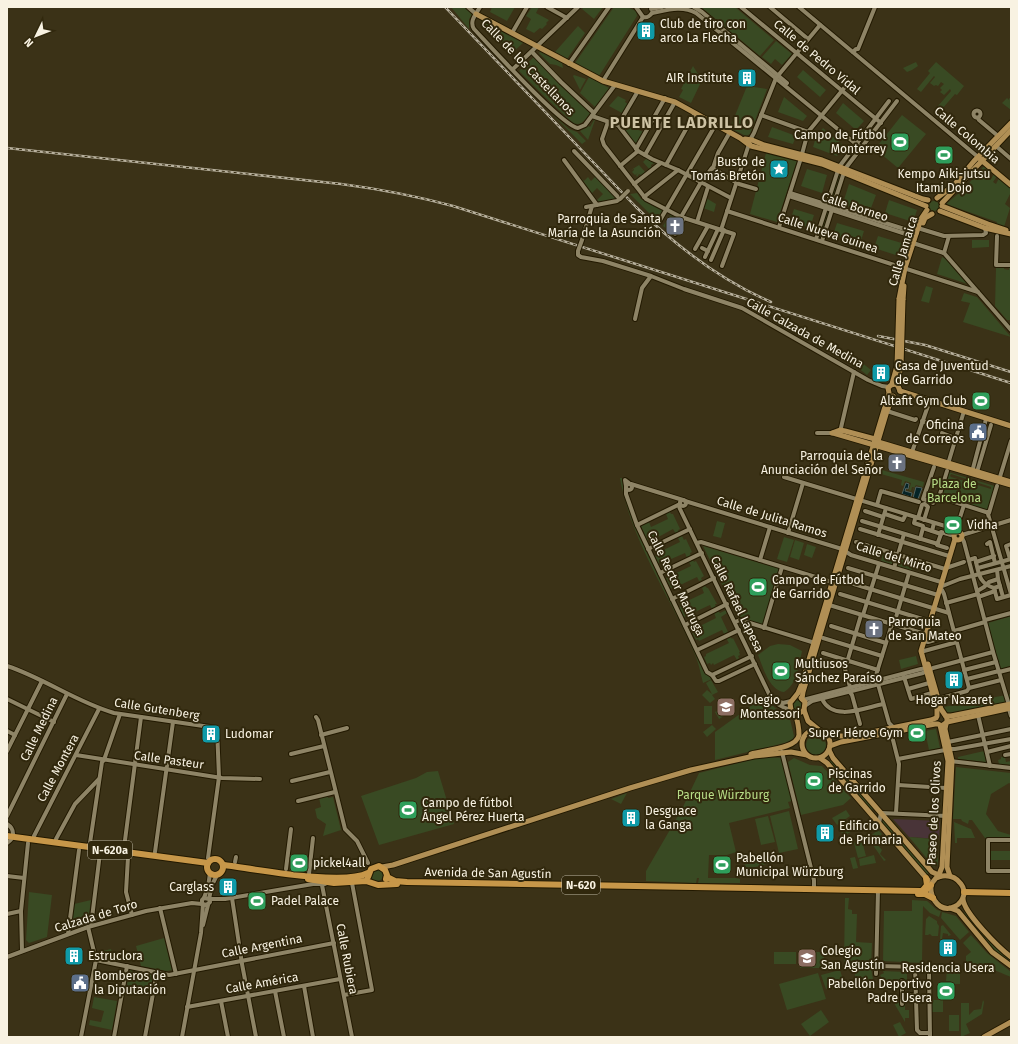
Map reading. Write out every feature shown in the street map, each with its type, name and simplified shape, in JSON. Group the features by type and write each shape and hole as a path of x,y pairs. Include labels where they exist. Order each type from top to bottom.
{"highway":[{"name":"N-620a","path":"10,837 208,861"},
{"path":"224,865 224,870 217,876 210,873 207,867 208,861 218,859 224,865 336,878 354,877 370,869 382,867 387,874 386,880 381,884"},
{"path":"269,871 331,883 352,883 371,882 368,876 370,869"},
{"name":"Avenida de San Agustín","path":"387,874 395,881 407,882 921,891"},
{"path":"921,891 927,885 926,878"},
{"name":"N-620","path":"371,882 374,884 381,884"},
{"name":"Avenida de San Agustín","path":"381,884 407,882"},
{"path":"921,891 926,890 931,885"},
{"name":"Avenida de San Agustín","path":"880,890 892,893 925,894 933,898"},
{"path":"964,892 1011,893"}],"main road":[{"path":"476,14 603,81 675,102 751,143 764,145 802,156 923,199 932,214 938,213 980,158 1011,123"},
{"path":"927,205 934,198 937,198 954,184 980,158 996,146 1011,130"},
{"name":"Calle Colombia","path":"980,158 1011,185"},
{"path":"937,198 942,207 985,228 1011,234"},
{"name":"Calle Jamaica","path":"891,389 901,366 901,300 907,269 916,235 927,205"},
{"path":"942,207 1011,231"},
{"name":"Calle Jamaica","path":"907,269 925,218 932,214"},
{"path":"891,389 899,388 900,391 1011,426"},
{"path":"876,443 887,411 891,389"},
{"path":"891,389 803,690 808,720 826,734 852,736 886,729 893,730 935,724 939,725 1010,706"},
{"path":"832,433 840,433 912,452 948,467"},
{"path":"876,443 948,467 974,472 1011,486"},
{"path":"998,482 1011,482"},
{"path":"934,693 929,683 923,646 925,634 955,540 954,535 959,533"},
{"path":"828,604 832,582 844,551"},
{"path":"816,644 799,690 790,703 803,739 802,747 807,754 813,758 820,758 824,756 830,748 838,742 893,730 945,715 951,716 1010,706"},
{"path":"927,669 934,693"},
{"name":"Paseo de los Olivos","path":"934,693 945,715 945,729 948,742 947,749"},
{"name":"Paseo de los Olivos","path":"934,693 937,709 936,717 950,761 947,817 942,868 939,876"},
{"path":"793,699 798,697 804,703"},
{"path":"793,711 800,713 804,703"},
{"path":"382,867 393,865 656,780 793,744 799,736 797,719"},
{"path":"748,755 793,746 810,732 819,730"},
{"path":"826,734 830,740 830,748 833,758 932,872 939,876 950,876 959,882 964,892 963,899 966,908 998,947 1011,957"},
{"path":"738,758 782,752 807,754"},
{"path":"820,758 827,763 926,878 931,885 933,898 942,906 958,911 992,952 1011,966"},
{"name":"Paseo de los Olivos","path":"950,761 946,788 947,868 950,876"},
{"path":"387,874 393,865"},
{"path":"932,872 942,868"},
{"path":"931,885 933,880 939,876"},
{"path":"950,908 958,904 963,899"},
{"path":"984,1037 1011,1022"}],"street":[{"path":"468,7 476,14 480,7"},
{"path":"512,33 527,7"},
{"path":"547,7 567,18"},
{"path":"513,70 578,7"},
{"path":"569,64 608,7"},
{"path":"639,7 640,13 643,17"},
{"path":"651,10 662,7"},
{"path":"694,7 702,12 822,115 862,147"},
{"name":"Calle de Pedro Vidal","path":"741,7 843,89 880,123"},
{"path":"770,7 808,39"},
{"name":"Calle Colombia","path":"799,7 980,158"},
{"path":"858,57 860,52 858,49 874,7"},
{"path":"651,10 678,8 693,11 699,14 777,77"},
{"path":"643,17 646,18 650,16 651,10"},
{"name":"Calle de los Castellanos","path":"476,14 472,23 474,29 543,101 570,125 578,128 585,125 593,114"},
{"path":"603,81 643,17"},
{"path":"711,260 761,114 777,77 820,25"},
{"path":"853,52 858,49"},
{"path":"532,52 593,114 608,122 618,125 637,150 663,164 687,174 731,198"},
{"path":"593,114 615,85"},
{"path":"779,227 802,156 808,132 843,89"},
{"path":"618,125 638,91"},
{"path":"620,166 637,150 639,143 665,98"},
{"path":"816,239 838,169 889,101"},
{"path":"822,241 844,171 897,101"},
{"path":"645,155 675,102"},
{"path":"634,184 663,164 695,112"},
{"path":"761,114 808,132"},
{"path":"978,118 998,136"},
{"path":"608,122 602,142 644,197 683,218 734,234 722,266"},
{"path":"659,222 716,124"},
{"path":"675,234 702,182 712,168 718,153 730,132"},
{"path":"632,145 639,143"},
{"path":"996,146 1011,159"},
{"path":"574,151 621,199"},
{"path":"564,160 597,205"},
{"path":"712,168 739,184 756,189"},
{"path":"644,197 678,170"},
{"path":"697,222 708,187"},
{"path":"586,207 621,199 628,192 638,190"},
{"name":"Calle Borneo","path":"790,195 916,235"},
{"name":"Calle Calzada de Medina","path":"592,206 578,253 582,257 603,261 651,276 684,290 742,308 854,372 891,389"},
{"name":"Calle Nueva Guinea","path":"728,211 978,292"},
{"path":"695,249 708,226"},
{"path":"921,229 949,236 983,235 986,233 985,228"},
{"path":"705,257 721,230"},
{"path":"944,253 949,236"},
{"path":"997,236 996,265 1011,265"},
{"path":"916,244 944,253 1010,328"},
{"path":"702,248 708,251"},
{"path":"635,319 642,288 651,276"},
{"path":"967,289 972,285"},
{"path":"840,433 854,372"},
{"path":"912,452 930,400"},
{"path":"887,411 914,420 916,419"},
{"path":"964,411 939,497 989,513 1011,441"},
{"path":"974,472 986,418"},
{"path":"922,421 942,428"},
{"path":"974,472 991,425"},
{"path":"817,433 832,433"},
{"path":"942,433 956,438"},
{"path":"921,501 934,467"},
{"path":"784,477 955,529 959,533 979,593 993,652 1010,706 1011,716"},
{"path":"788,533 803,483"},
{"name":"Calle Rector Madruga","path":"682,504 670,497 630,486 625,490 637,525 648,549 684,625 708,672 712,675"},
{"path":"877,505 881,491 921,501 933,502 933,504"},
{"name":"Calle de Julita Ramos","path":"637,525 682,504 695,504 844,551"},
{"name":"Calle Rafael Lapesa","path":"682,504 684,516 690,529 773,700"},
{"path":"924,520 928,507 925,504 922,505 914,523 923,526 923,528 940,536"},
{"path":"959,533 964,505"},
{"path":"878,535 886,508"},
{"path":"865,511 903,520 904,516"},
{"path":"976,560 982,582 988,583 995,589 997,599 1011,594 988,514"},
{"path":"959,533 992,526 1011,520"},
{"path":"862,521 937,543 937,545 947,548"},
{"path":"932,531 934,523"},
{"path":"760,560 770,527"},
{"path":"920,539 923,528"},
{"path":"648,549 690,529"},
{"path":"860,530 927,549 948,559 953,565"},
{"path":"937,543 941,532 951,535"},
{"path":"894,568 904,534"},
{"path":"927,549 929,541"},
{"path":"697,543 701,542 832,582"},
{"path":"856,542 945,568 964,562"},
{"path":"986,544 990,542 995,563"},
{"path":"978,568 1010,559 1006,546 1011,544"},
{"name":"Calle del Mirto","path":"844,551 851,555 909,573 940,586"},
{"path":"660,573 702,553"},
{"path":"969,560 994,556"},
{"path":"860,724 845,669 879,564"},
{"path":"766,628 782,567"},
{"path":"848,568 906,585 940,586 1011,567"},
{"path":"997,570 998,579 1004,597"},
{"path":"896,813 898,759 893,730 889,723 883,704 876,676 902,599 909,573"},
{"path":"672,599 714,578"},
{"path":"979,593 988,583 998,579"},
{"path":"844,581 949,613"},
{"path":"940,586 950,583"},
{"path":"940,586 943,591 969,688"},
{"path":"946,602 995,589 1000,586"},
{"path":"840,594 929,621"},
{"path":"684,625 726,604"},
{"path":"828,604 925,634"},
{"path":"923,646 928,642 954,632 1011,613"},
{"path":"735,622 740,620 816,644"},
{"path":"831,626 886,643"},
{"path":"697,650 739,630"},
{"path":"823,638 882,656"},
{"path":"923,646 957,642"},
{"path":"804,703 850,689 993,652"},
{"path":"823,653 878,670"},
{"path":"752,656 712,675 715,680 719,681 755,664"},
{"path":"964,670 996,662"},
{"name":"Calle Gutenberg","path":"7,666 23,671 100,709 120,714 217,728 219,777"},
{"path":"878,682 904,677 927,669"},
{"path":"967,679 1011,669"},
{"path":"904,677 911,699 934,693"},
{"path":"938,699 967,691 969,688 1001,680"},
{"path":"7,751 42,681"},
{"path":"908,688 929,683"},
{"path":"804,703 822,699 850,689"},
{"name":"Calle Medina","path":"7,816 67,694"},
{"path":"7,699 54,722"},
{"path":"773,700 783,703 793,699"},
{"path":"822,699 826,705 834,711 843,712 883,704"},
{"path":"773,700 780,706 793,711"},
{"name":"Calle Montera","path":"34,836 100,709"},
{"path":"90,843 102,762 120,714"},
{"path":"978,715 990,766"},
{"path":"316,716 345,829 357,841 370,869"},
{"path":"124,848 141,717"},
{"path":"155,852 173,722"},
{"path":"886,729 889,723"},
{"path":"321,735 347,728"},
{"path":"948,742 1011,729"},
{"path":"7,731 15,735"},
{"path":"898,759 947,749 955,750 1011,739"},
{"path":"291,754 324,746"},
{"path":"987,752 1011,746"},
{"path":"782,752 814,881 814,889"},
{"path":"1005,755 1011,754"},
{"name":"Calle Pasteur","path":"76,755 219,777 260,779"},
{"path":"950,761 1011,768"},
{"path":"292,781 330,772"},
{"path":"208,861 219,777"},
{"path":"56,839 75,804 99,779"},
{"path":"898,785 946,788"},
{"path":"298,801 335,792"},
{"path":"873,816 896,813 947,817"},
{"path":"881,815 947,817"},
{"path":"879,823 881,815"},
{"path":"7,824 13,830 7,843"},
{"path":"286,869 291,829"},
{"path":"309,874 313,838"},
{"path":"1011,840 988,840 988,871 1011,871"},
{"path":"22,951 21,911 28,843"},
{"path":"68,934 79,850"},
{"path":"82,1037 96,960 89,927 100,853"},
{"path":"128,857 126,892 132,915"},
{"path":"235,862 236,857"},
{"path":"182,1037 201,933 210,873"},
{"path":"7,876 24,878"},
{"path":"206,901 217,876"},
{"name":"Calzada de Toro","path":"206,901 313,884 322,885 331,883"},
{"path":"344,995 372,990 352,883"},
{"name":"Calle Rubiera","path":"322,885 352,1037"},
{"path":"876,974 880,890"},
{"path":"210,892 216,899"},
{"path":"232,898 256,1037"},
{"name":"Calzada de Toro","path":"7,957 68,934 132,915 160,908 216,899 225,899"},
{"path":"160,908 176,974"},
{"path":"7,914 21,911"},
{"name":"Calle Argentina","path":"96,960 169,975 334,943"},
{"path":"114,1037 127,966"},
{"path":"877,966 915,967 927,968 929,971 930,1035 920,1033 916,1030 915,967"},
{"path":"145,1037 157,972"},
{"name":"Calle América","path":"187,1007 340,979"},
{"path":"902,981 902,1004"},
{"path":"304,986 314,1037"},
{"path":"275,991 284,1037"},
{"path":"902,996 916,996"},
{"path":"221,1000 228,1037"}],"shaded area":[{"path":"893,819 940,821 939,839 909,837"}],"green space":[{"path":"451,7 466,7 472,15 469,19 469,29"},
{"path":"492,7 515,7 507,21 490,12"},
{"path":"532,7 539,7 536,13 549,20 542,29 540,28 534,33 526,29 531,19 526,16"},
{"path":"584,7 603,7 594,19 582,9"},
{"path":"614,7 627,7 636,11 637,16 599,76 575,63"},
{"path":"701,7 735,7 774,40 760,56"},
{"path":"480,20 523,43 512,53"},
{"path":"578,26 585,33 567,59 555,52"},
{"path":"776,41 792,54 782,65 775,59 771,64 762,57"},
{"path":"540,52 562,63 563,68 550,64 539,53"},
{"path":"534,57 559,84 590,113 583,122 579,124 573,123 519,71"},
{"path":"916,62 918,66 912,70 907,72 903,68"},
{"path":"936,62 964,86 942,109 938,106 951,91 950,89 944,95 940,92 942,90 940,88 944,84 941,82 938,86 934,86 930,83 935,77 934,76 921,92 917,89 930,73 928,71"},
{"path":"693,66 698,74 703,78 691,103 679,97 683,90 681,89"},
{"path":"803,70 826,90 820,97 797,77"},
{"path":"573,76 586,79 580,90"},
{"path":"589,77 609,88 595,107 580,93"},
{"path":"747,86 767,89 750,134 746,136 730,128"},
{"path":"618,96 626,100 625,102 628,104 622,113 609,106"},
{"path":"784,97 807,116 803,121 778,112"},
{"path":"1007,98 1009,100 1009,98 1011,99 1011,110 1002,103"},
{"path":"843,103 864,121 856,130 836,113"},
{"path":"552,114 569,129 577,132 586,141 582,144"},
{"name":"Campo de Fútbol Monterrey","path":"902,115 926,134 898,168 875,149"},
{"path":"594,120 588,140 580,131 589,126 590,127"},
{"path":"622,124 644,132 638,142 634,143 620,126"},
{"path":"772,127 796,136 793,144 768,137"},
{"path":"823,128 844,146 837,156 813,147 816,137"},
{"path":"766,153 797,161 777,222 750,214"},
{"path":"647,158 658,163 656,165 654,163 651,165 652,169 650,170 643,162"},
{"path":"639,165 646,173 643,176 639,174 637,177 636,175 638,173 635,175 632,172 634,169 631,170"},
{"path":"984,166 989,170 986,175 991,179 994,174 997,176 993,182 996,184 999,178 1011,188 1011,192 1005,204 1010,208 1004,227 996,225 997,222 946,204 964,189"},
{"path":"807,169 827,175 822,193 801,186"},
{"path":"839,174 841,175 832,203 829,202"},
{"path":"596,176 616,197 616,199 599,202 597,200 603,194 597,188 592,193 581,178 584,181 588,177 591,181"},
{"path":"849,184 876,195 871,208 853,202 851,208 847,206 848,201 844,200"},
{"path":"637,193 641,199 665,211 658,222 630,194"},
{"path":"706,198 716,204 714,212 703,208"},
{"path":"889,200 917,210 913,222 885,213"},
{"path":"934,201 939,206 934,211 929,206"},
{"path":"794,209 814,215 810,228 790,221"},
{"path":"826,212 829,213 821,238 818,237"},
{"path":"671,214 677,217 677,219 670,231 663,226"},
{"path":"837,223 864,231 860,244 833,235"},
{"path":"878,236 905,244 902,257 874,248"},
{"path":"972,240 989,240 989,247 972,248"},
{"path":"942,257 946,259 968,284 937,274"},
{"path":"997,267 1004,267 1004,269 1009,270 1009,267 1011,267 1011,320 1007,320 995,306"},
{"path":"926,286 933,288 929,303 921,301"},
{"path":"964,293 977,297 1011,337 963,322 970,303 961,301"},
{"path":"861,362 871,370 867,375 857,367"},
{"path":"882,470 924,482 923,487 916,485 912,492 914,487 912,487 911,491 909,490 911,483 905,481 903,486 901,485 902,480 881,474"},
{"name":"Plaza de Barcelona","path":"945,471 998,487 990,514 937,499","holes":["951,474 991,487 991,489 950,476"]},
{"path":"620,478 622,478 626,500 634,525 705,673 712,679 703,683 696,657 642,547 633,525 625,502"},
{"path":"670,512 673,514 680,529 678,530 679,532 676,534 673,529 651,541 650,539 647,540 641,526 649,522 651,527 668,519 666,514"},
{"path":"717,521 725,523 721,538 713,536"},
{"path":"682,536 684,540 686,539 692,552 690,553 691,556 687,558 685,553 662,563 658,563 655,556 658,555 657,553 680,542 678,538"},
{"path":"784,537 794,540 787,562 777,559"},
{"path":"795,540 804,543 799,560 790,557"},
{"path":"807,544 816,547 812,558 804,555"},
{"path":"703,546 780,569 763,625 738,617"},
{"path":"883,554 894,557 892,564 881,561"},
{"path":"900,559 914,563 912,570 898,566"},
{"path":"693,560 694,562 696,561 704,576 701,578 702,580 699,581 697,577 671,588 666,578 691,566 689,562"},
{"path":"705,586 708,588 717,604 715,604 716,607 712,609 710,605 684,617 679,607 682,606 681,604 704,593 702,588"},
{"path":"726,610 727,613 721,617 728,632 724,634 722,630 699,641 698,639 696,640 692,632 694,629 716,618 714,613 718,611 720,613"},
{"path":"1011,616 1011,666 1000,669 988,623"},
{"path":"730,636 732,639 733,638 740,652 740,655 738,656 739,658 737,660 734,655 714,665 713,663 711,665 710,663 707,664 704,657 706,654 729,643 726,638"},
{"name":"Multiusos Sánchez Paraíso","path":"778,644 790,645 802,651 795,680 784,692 774,687 770,683 758,655 770,646"},
{"path":"916,656 918,664 901,669 899,660"},
{"path":"711,680 718,692 712,695 715,699 710,703 702,695 707,690 712,694 706,683"},
{"path":"1011,694 1011,701 953,713 947,712 944,707"},
{"path":"766,695 774,707 790,719 794,736 792,741 715,760 715,732"},
{"path":"797,700 802,705 797,710 792,705"},
{"path":"729,703 734,710 719,719 715,712"},
{"path":"704,706 712,706 712,724 704,724"},
{"path":"712,725 716,729 707,737 703,732"},
{"path":"936,729 940,748 929,750 925,731"},
{"path":"816,735 823,738 826,745 823,752 816,755 809,752 806,745 809,738"},
{"path":"984,751 986,762 958,759 958,757"},
{"path":"1001,757 1005,757 1006,762 1011,761 1011,765 999,764 998,760 1001,759"},
{"name":"Parque Würzburg","path":"758,758 782,758 792,801 788,802 790,808 729,823 736,852 727,855 709,855 708,878 736,878 740,879 740,883 698,883 699,878 697,878 696,883 646,881 646,871 682,809 699,773"},
{"name":"Piscinas de Garrido","path":"794,758 810,765 822,766 851,798 843,805 801,815 788,762"},
{"path":"832,760 874,808 871,811 829,762"},
{"path":"956,767 1011,773 1011,784 1009,783 991,794 986,814 998,831 1011,835 1011,838 985,838 972,820 969,820 968,824 961,819 953,819"},
{"name":"Campo de fútbol Ángel Pérez Huerta","path":"438,771 454,824 379,845 361,796 416,778 427,772"},
{"path":"627,793 621,804 611,799"},
{"path":"328,796 328,798 333,797 341,830 323,836 326,824 317,818 315,809 321,807 319,798"},
{"path":"846,810 850,816 837,825 832,818"},
{"path":"789,811 798,849 779,853 770,816"},
{"path":"768,816 775,842 761,845 755,819"},
{"path":"884,820 930,872 926,875 881,822"},
{"path":"853,821 857,828 844,836 839,829"},
{"path":"954,822 971,829 975,838 957,838 957,843 955,843"},
{"path":"878,830 882,834 877,839 877,844 882,850 880,854 886,860 884,861 868,838"},
{"path":"909,837 933,839 932,855 938,855 938,865 934,867"},
{"path":"862,841 866,856 858,858 854,843"},
{"path":"991,851 1011,851 1011,860 990,860"},
{"path":"874,855 876,863 860,866 859,859"},
{"path":"776,857 778,861 744,870 743,865"},
{"path":"855,857 858,868 853,869 850,858"},
{"path":"379,869 382,870 382,880 375,881 372,880 371,873 372,870"},
{"path":"29,892 52,895 47,937 29,943 26,940"},
{"path":"845,898 849,898 848,909 852,910 852,914 857,914 856,942 872,943 871,968 873,979 857,989 853,962 844,962"},
{"path":"91,900 88,922 71,928 74,904"},
{"path":"912,900 927,901 937,910 941,911 939,917 930,913 923,906 922,963 883,961 884,911 912,911"},
{"path":"966,911 1011,959 1011,965 992,949 963,914"},
{"path":"942,912 956,916 969,932 960,940 941,918"},
{"path":"929,916 937,921 939,926 938,936 932,936 930,934 925,935 926,919"},
{"path":"943,925 951,935 948,936 948,934 943,933 942,939 940,939 941,926"},
{"path":"971,935 987,953 1011,972 1011,977 995,970 966,965 966,956 971,952 963,943"},
{"path":"164,938 172,970 167,971 141,966 136,946"},
{"path":"111,949 114,960 100,958 99,952"},
{"path":"774,952 796,952 796,964 774,964"},
{"path":"800,952 824,952 824,968 800,968"},
{"path":"960,965 960,984 951,984 951,981 946,981 947,967"},
{"path":"130,970 153,975 150,994 126,990"},
{"path":"840,970 844,983 826,989 821,975"},
{"path":"883,971 907,972 907,980 893,980 893,989 887,989 880,975 884,973"},
{"path":"818,973 826,999 787,1010 779,984"},
{"path":"94,997 117,1001 112,1030 89,1025 90,1020 101,1022 104,1011 92,1008"},
{"path":"932,1000 943,1000 943,1012 932,1012"},
{"path":"983,1000 982,1014 966,1024 970,1033 961,1037 961,1003 969,1003 969,1015 974,1010 981,1009"},
{"path":"900,1002 900,1005 905,1005 905,1010 909,1010 909,1018 905,1018 905,1022 894,1003"},
{"path":"821,1010 829,1022 810,1036 801,1024"},
{"path":"949,1015 959,1015 959,1031 949,1031"},
{"path":"900,1022 906,1033 899,1037 893,1025"}],"water":[{"path":"906,483 909,484 908,489 906,488 905,491 912,493 911,497 902,494"},
{"path":"916,487 922,488 918,499 913,498"}],"railway":[{"path":"445,7 651,221 699,261 716,273 771,302"},
{"path":"7,148 341,184 425,199 453,206 1011,383"},
{"path":"878,336 925,345 1011,372"}],"place":[{"name":"Club de tiro con arco La Flecha","path":"646,31"},
{"name":"AIR Institute","path":"747,78"},
{"name":"Campo de Fútbol Monterrey","path":"900,142"},
{"name":"Kempo Aiki-jutsu Itami Dojo","path":"944,155"},
{"name":"Busto de Tomás Bretón","path":"779,169"},
{"name":"Parroquia de Santa María de la Asunción","path":"675,226"},
{"name":"Casa de Juventud de Garrido","path":"881,373"},
{"name":"Altafit Gym Club","path":"981,401"},
{"name":"Oficina de Correos","path":"978,432"},
{"name":"Parroquia de la Anunciación del Señor","path":"897,463"},
{"name":"Vidha","path":"953,525"},
{"name":"Campo de Fútbol de Garrido","path":"758,587"},
{"name":"Parroquia de San Mateo","path":"874,629"},
{"name":"Multiusos Sánchez Paraíso","path":"781,671"},
{"name":"Hogar Nazaret","path":"954,680"},
{"name":"Colegio Montessori","path":"726,707"},
{"name":"Super Héroe Gym","path":"917,733"},
{"name":"Ludomar","path":"211,734"},
{"name":"Piscinas de Garrido","path":"814,781"},
{"name":"Campo de fútbol Ángel Pérez Huerta","path":"408,810"},
{"name":"Desguace la Ganga","path":"631,818"},
{"name":"Edificio de Primaria","path":"825,833"},
{"name":"pickel4all","path":"299,863"},
{"name":"Pabellón Municipal Würzburg","path":"722,865"},
{"name":"Carglass","path":"228,887"},
{"name":"Padel Palace","path":"257,901"},
{"name":"Residencia Usera","path":"948,948"},
{"name":"Estruclora","path":"74,956"},
{"name":"Colegio San Agustín","path":"807,958"},
{"name":"Bomberos de la Diputación","path":"80,983"},
{"name":"Pabellón Deportivo Padre Usera","path":"946,991"}],"district":[{"name":"PUENTE LADRILLO","path":"682,122"}]}
